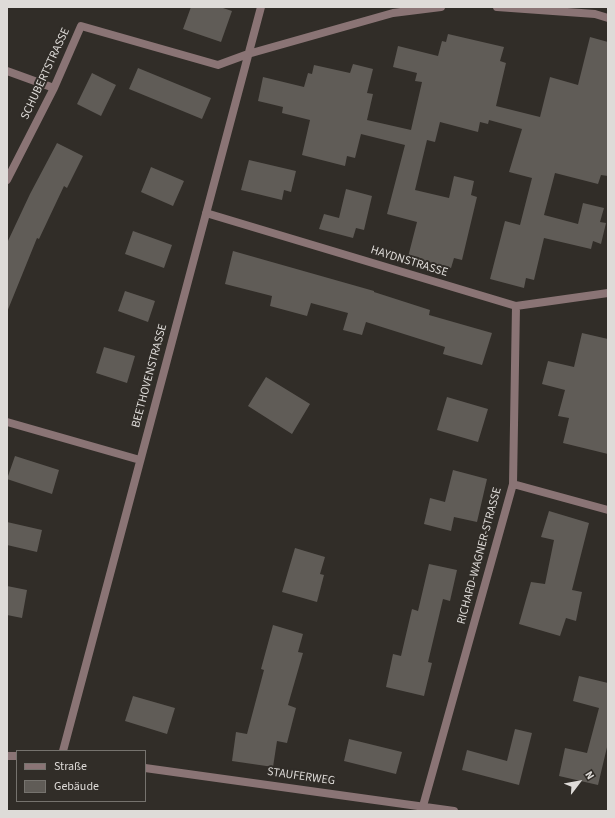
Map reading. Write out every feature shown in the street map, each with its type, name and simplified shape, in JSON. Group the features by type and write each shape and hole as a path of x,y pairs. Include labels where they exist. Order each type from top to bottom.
{"street":[{"name":"BEETHOVENSTRASSE","path":"63,750 261,7"},
{"path":"248,54 393,13 441,7"},
{"path":"496,7 595,14 608,18"},
{"name":"SCHUBERTSTRASSE","path":"7,180 54,88 81,26 218,64 248,54"},
{"path":"7,71 54,88"},
{"name":"HAYDNSTRASSE","path":"206,213 516,306 608,293"},
{"name":"RICHARD-WAGNER-STRASSE","path":"423,806 513,484 516,306"},
{"path":"7,422 140,460"},
{"path":"513,484 608,510"},
{"name":"STAUFERWEG","path":"146,768 454,811"}],"building":[{"path":"191,7 220,7 232,11 221,42 183,29"},
{"path":"448,34 504,47 500,61 506,63 496,106 540,117 550,77 578,85 590,37 608,42 608,176 601,175 598,184 555,173 544,215 578,224 583,203 604,208 600,222 606,223 601,244 593,241 591,249 544,238 534,280 526,278 524,288 490,279 505,221 520,225 532,178 509,172 522,129 489,120 488,124 480,122 478,132 440,122 435,142 427,140 415,190 449,198 454,176 474,181 471,195 477,197 462,260 454,258 451,268 408,257 417,222 387,214 405,145 361,134 355,158 347,156 345,166 302,155 310,120 282,113 283,107 258,101 263,77 304,87 308,73 312,74 314,65 350,73 353,64 373,69 367,93 373,94 367,120 411,130 422,82 415,81 417,73 393,67 398,46 438,56 442,41 446,42"},
{"path":"138,68 211,98 202,119 129,89"},
{"path":"92,73 116,85 101,116 77,104"},
{"path":"57,143 83,156 67,188 64,186 39,239 37,238 7,312 7,243 30,194"},
{"path":"249,160 296,171 291,192 284,190 282,200 241,190"},
{"path":"151,167 184,181 173,206 141,192"},
{"path":"346,189 372,196 364,230 356,228 353,238 319,229 324,214 339,218"},
{"path":"133,231 172,245 164,268 125,254"},
{"path":"233,251 374,291 430,310 429,315 492,333 482,365 443,354 445,347 366,322 362,335 343,330 348,313 311,303 307,316 270,306 272,296 225,284"},
{"path":"125,291 155,301 148,322 118,311"},
{"path":"582,333 608,339 608,454 563,443 569,418 558,416 565,390 542,384 548,361 574,367"},
{"path":"104,347 135,356 127,383 96,373"},
{"path":"266,377 310,404 292,434 248,406"},
{"path":"447,397 488,409 478,442 437,430"},
{"path":"15,456 59,470 52,494 7,479"},
{"path":"453,470 487,479 477,522 454,517 451,531 424,524 430,498 445,502"},
{"path":"549,511 589,523 572,590 582,592 576,621 566,618 560,636 519,624 531,582 545,584 554,540 541,537"},
{"path":"7,522 42,530 37,552 7,545"},
{"path":"295,548 325,557 320,574 324,575 317,602 282,592"},
{"path":"429,564 457,570 450,601 443,599 428,662 432,663 424,696 386,687 393,654 401,656 412,609 418,611"},
{"path":"7,586 27,590 22,618 7,615"},
{"path":"273,625 303,634 298,652 303,653 288,705 296,708 287,743 277,741 273,767 232,761 236,732 247,734 264,670 261,669"},
{"path":"579,676 608,683 608,743 598,785 559,776 565,748 587,753 599,708 573,701"},
{"path":"133,696 175,708 167,734 125,721"},
{"path":"515,729 532,733 519,785 462,770 467,750 507,761"},
{"path":"349,739 402,752 396,774 344,761"}]}
